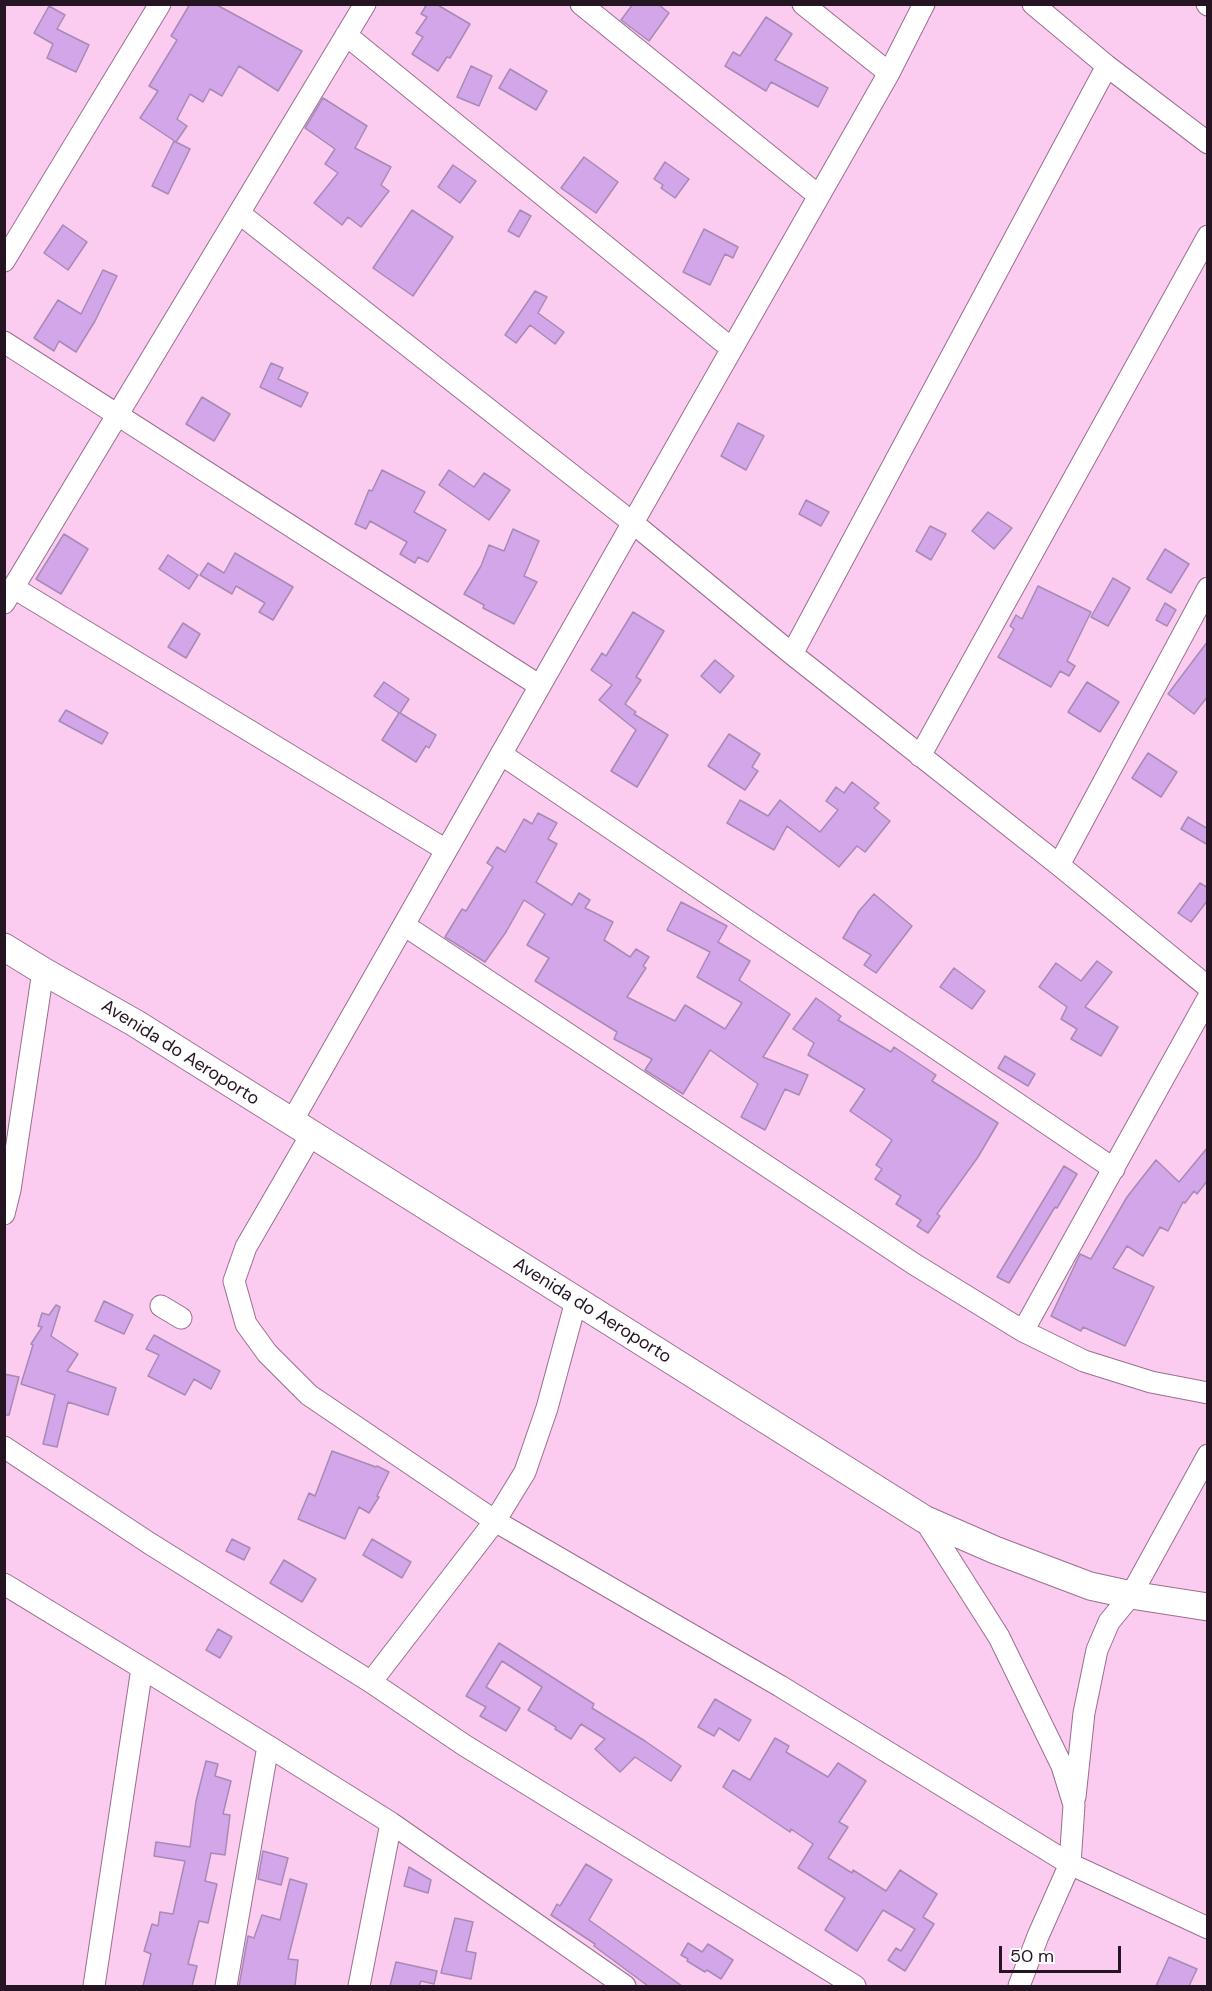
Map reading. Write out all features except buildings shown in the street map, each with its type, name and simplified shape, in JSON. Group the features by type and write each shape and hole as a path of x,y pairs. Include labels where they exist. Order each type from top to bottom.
{"main road":[{"name":"Avenida do Aeroporto","path":"4,947 135,1023 924,1519 1050,1573 1090,1586 1208,1607"}],"street":[{"path":"4,261 160,4"},
{"path":"365,4 9,595 446,850"},
{"path":"581,4 819,196"},
{"path":"803,4 889,73"},
{"path":"924,4 889,73 404,925 301,1129 246,1247 234,1281 246,1324 267,1353 309,1395 495,1521 780,1686 1070,1864 1208,1928"},
{"path":"1033,4 1107,66 1208,143"},
{"path":"346,35 732,349"},
{"path":"792,654 1107,66"},
{"path":"239,213 633,523 792,654 1059,865 1208,987"},
{"path":"920,756 1208,236"},
{"path":"4,342 540,686"},
{"path":"1059,865 1208,588"},
{"path":"501,754 1114,1168"},
{"path":"404,925 914,1264 1023,1331 1084,1361 1151,1382 1208,1393"},
{"path":"4,1214 10,1190 43,971"},
{"path":"1023,1331 1208,998"},
{"path":"371,1682 495,1521 525,1472 547,1408 576,1301"},
{"path":"160,1306 181,1318"},
{"path":"4,1447 149,1543 371,1682 464,1745 855,1986"},
{"path":"1019,1986 1070,1864 1084,1713 1097,1650 1109,1622 1131,1595 1208,1455"},
{"path":"924,1519 999,1637 1062,1766 1074,1805"},
{"path":"4,1584 391,1823 618,1984"},
{"path":"94,1986 142,1668"},
{"path":"226,1986 268,1746"},
{"path":"359,1986 391,1823"}]}
